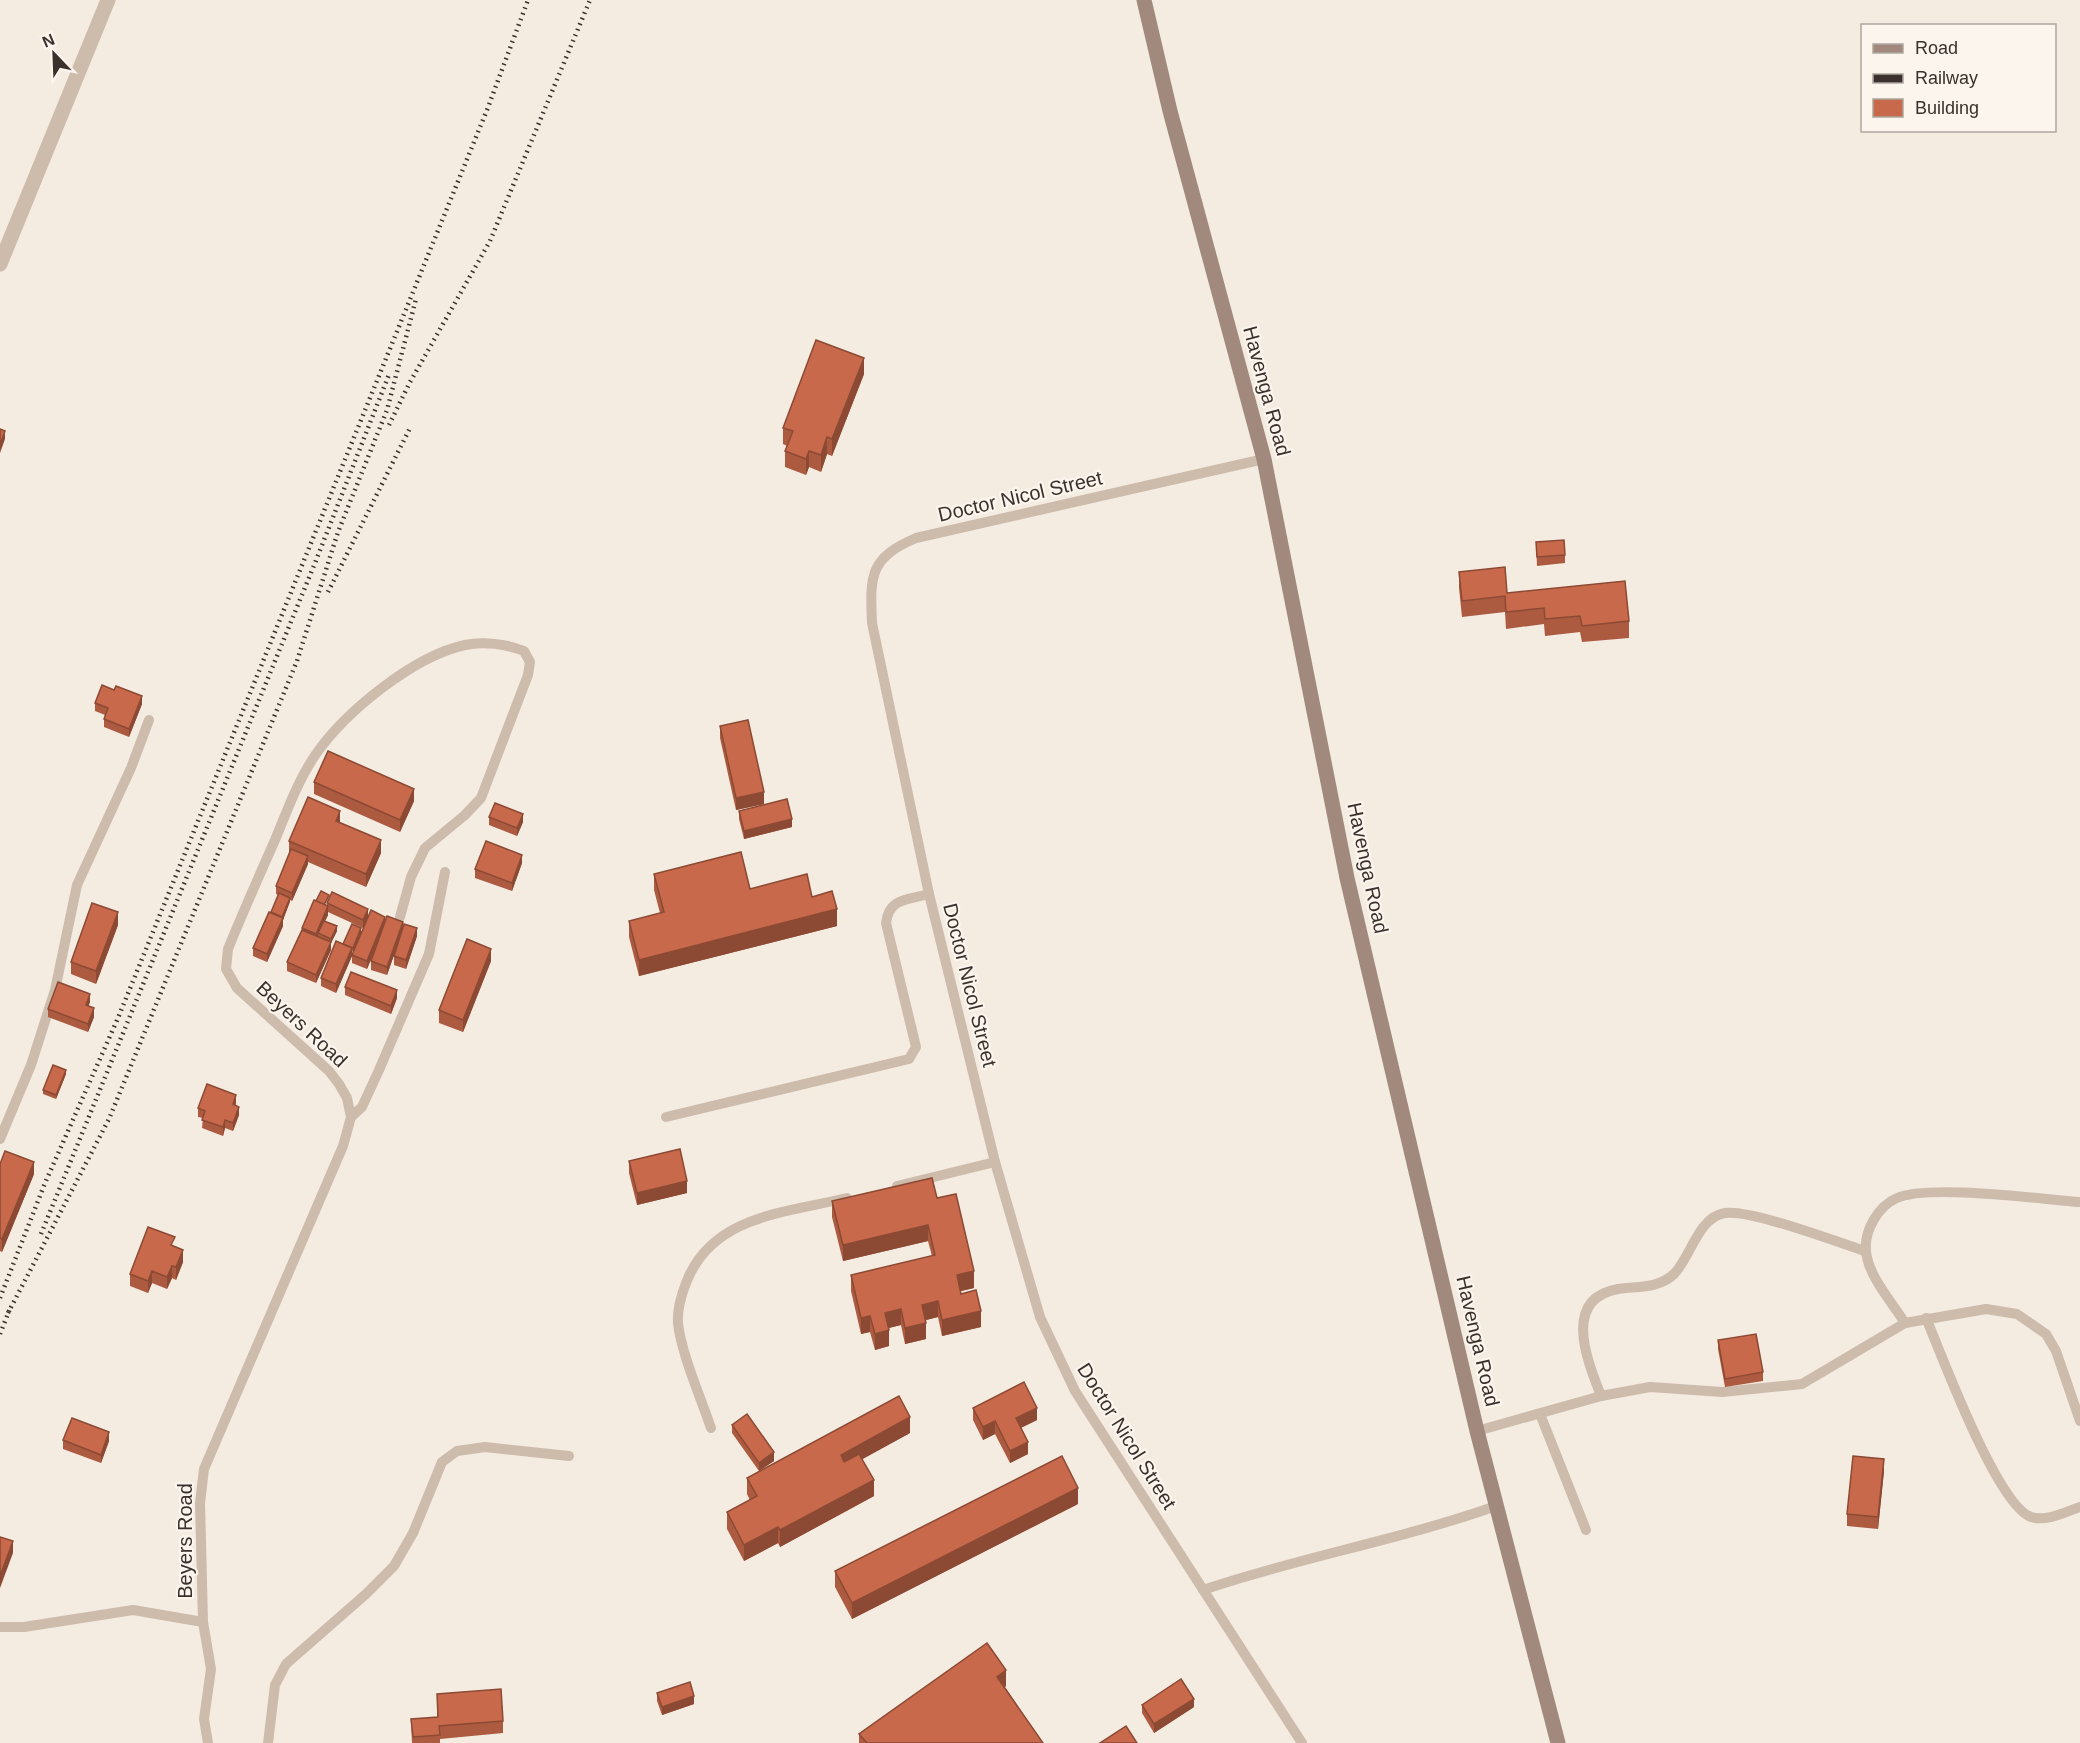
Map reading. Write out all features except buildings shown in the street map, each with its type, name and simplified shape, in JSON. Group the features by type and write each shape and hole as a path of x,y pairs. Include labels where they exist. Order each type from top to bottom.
{"street":[{"path":"0,264 108,0"},
{"name":"Havenga Road","path":"1144,0 1170,111 1264,459 1347,878 1477,1431 1558,1743"}],"lane":[{"name":"Doctor Nicol Street","path":"1264,459 916,538 894,548 884,556 876,568 871,594 872,623 929,894 995,1162 1040,1317 1058,1358 1103,1435 1302,1743"},
{"name":"Beyers Road","path":"208,1743 204,1719 211,1669 203,1622 200,1492 204,1468 339,1157 351,1118 347,1098 329,1071 254,1006 230,980 226,969 228,949 300,782 317,753 340,727 372,698 409,670 440,654 465,645 480,644 515,648 528,656 530,662 528,675 485,789 475,806 425,848 411,877 400,917"},
{"path":"0,1139 31,1065 56,990 77,885 131,768 149,720"},
{"path":"351,1118 362,1107 380,1070 429,954 445,872"},
{"path":"666,1117 909,1059 916,1047 886,923 888,909 896,903 929,894"},
{"path":"891,1187 995,1162"},
{"path":"1905,1323 1873,1273 1865,1251 1874,1219 1887,1204 1904,1196 1929,1192 2080,1202"},
{"path":"711,1428 678,1322 682,1292 695,1263 719,1237 740,1224 856,1196"},
{"path":"1601,1396 1582,1341 1586,1314 1591,1305 1607,1292 1665,1281 1681,1266 1700,1234 1714,1217 1724,1213 1753,1216 1865,1251"},
{"path":"1477,1431 1601,1396 1650,1387 1722,1392 1802,1383 1905,1323 1986,1309 2007,1311 2028,1320 2046,1334 2056,1351 2080,1421"},
{"path":"1926,1318 1978,1441 2016,1506 2030,1516 2039,1518 2080,1508"},
{"path":"1540,1414 1586,1530"},
{"path":"268,1743 276,1685 286,1664 366,1594 394,1566 413,1533 442,1462 457,1451 485,1447 569,1456"},
{"path":"1203,1590 1253,1573 1436,1527 1496,1506"},
{"name":"Beyers Road","path":"0,1627 24,1627 133,1610 203,1622"}],"railway":[{"path":"0,1298 45,1183 118,1018 487,110 528,0"},
{"path":"389,425 409,384 490,241 590,0"},
{"path":"8,1313 109,1119 297,661 338,532 387,410 416,299"},
{"path":"41,1234 315,563 390,372"},
{"path":"328,592 411,426"},
{"path":"0,1334 11,1306"}]}
